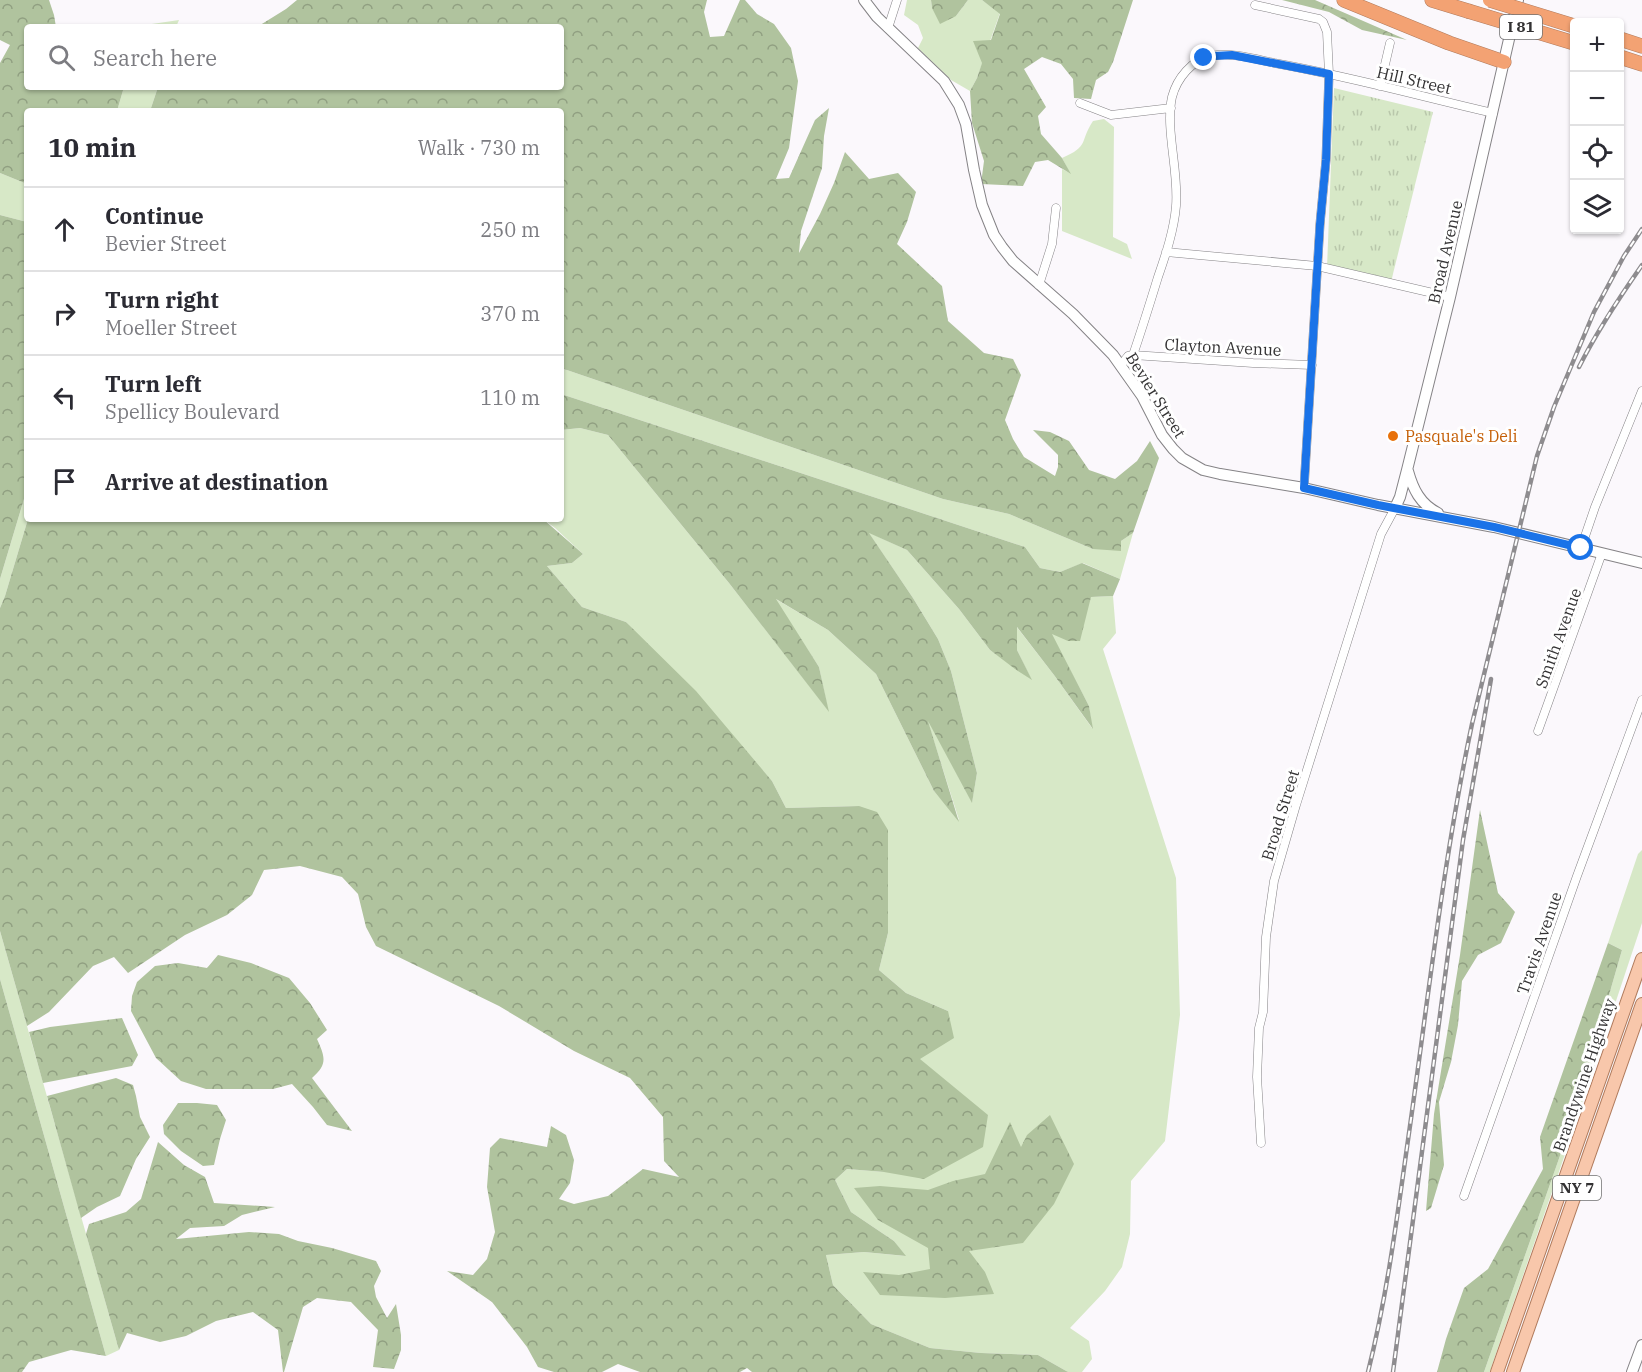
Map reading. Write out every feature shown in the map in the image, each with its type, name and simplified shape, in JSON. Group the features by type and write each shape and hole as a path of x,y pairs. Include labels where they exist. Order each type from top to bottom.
{"highway":[{"path":"1344,0 1438,39 1504,62"},
{"name":"I 81","path":"1432,0 1570,42"},
{"name":"I 81","path":"1490,0 1570,24"},
{"path":"1624,40 1642,46"},
{"path":"1624,58 1642,64"}],"main road":[{"name":"Bevier Street","path":"864,0 888,28 944,81 955,98 966,124 982,205 994,235 1012,261 1093,334 1121,365 1142,396 1162,435 1182,458 1203,470 1220,474 1304,488 1452,518 1642,563"},
{"name":"Broad Avenue","path":"1395,508 1407,470 1450,297 1518,0"},
{"path":"1407,470 1417,495 1426,505 1452,518"},
{"path":"1636,976 1642,949"},
{"name":"Brandywine Highway","path":"1497,1372 1642,959"},
{"name":"Brandywine Highway","path":"1512,1372 1642,1004"},
{"path":"1636,1370 1642,1345"}],"street":[{"path":"888,28 897,0"},
{"path":"1255,5 1319,19 1323,22 1327,33 1329,74 1326,160 1317,266 1304,488"},
{"path":"1380,86 1390,43"},
{"name":"Hill Street","path":"1171,108 1176,87 1189,68 1204,58 1232,55 1329,74 1492,113"},
{"path":"1080,103 1098,111 1119,115 1171,108 1176,209 1166,252 1133,355 1128,356 1121,365"},
{"path":"1039,285 1052,244 1056,208"},
{"path":"1166,252 1317,266 1450,297"},
{"name":"Clayton Avenue","path":"1133,355 1312,365"},
{"path":"1581,548 1642,391"},
{"name":"Broad Street","path":"1261,1143 1257,1077 1259,1028 1263,1012 1266,937 1274,881 1381,534 1395,508"},
{"name":"Smith Avenue","path":"1538,732 1602,553"},
{"name":"Travis Avenue","path":"1464,1196 1642,700"}],"green space":[{"path":"0,0 49,0 56,24 24,24 24,90 123,90 118,108 24,108 24,183 0,173 0,63 10,45 0,40"},
{"path":"297,0 707,0 704,12 710,37 724,36 740,0 745,0 757,14 774,24 791,48 798,81 789,148 776,179 789,178 815,120 829,108 822,168 801,231 799,253 820,214 845,152 869,179 898,173 916,192 907,222 897,244 942,286 948,321 984,353 1013,359 1021,375 1005,420 1024,457 1055,476 1058,455 1033,430 1050,432 1069,441 1089,470 1115,479 1137,461 1150,441 1159,458 1133,533 1121,541 1121,551 1093,549 1009,514 943,499 564,369 564,108 151,108 157,90 564,90 564,24 262,24"},
{"path":"907,0 931,0 932,8 956,16 968,0 982,0 1000,13 977,78 970,91 951,80 918,48 923,38 918,25 904,15"},
{"path":"931,0 968,0 956,16 940,24 932,8"},
{"path":"982,0 1133,0 1113,62 1108,72 1096,80 1091,99 1074,98 1073,79 1061,64 1042,57 1024,69 1046,107 1038,116 1041,134 1062,158 1071,174 1048,160 1035,162 1023,186 981,184 984,161 972,123 970,91 982,63 973,41 991,40 1000,14"},
{"path":"1282,0 1315,0 1407,40 1362,30 1329,12"},
{"path":"179,20 177,24 152,24"},
{"path":"1334,88 1433,112 1391,282 1327,268"},
{"path":"123,90 157,90 151,108 118,108"},
{"path":"1104,119 1114,127 1113,237 1127,244 1132,259 1062,231 1062,169 1070,173 1062,158 1080,147 1093,121"},
{"path":"0,173 24,183 24,221 0,215"},
{"path":"0,215 24,221 24,499 0,579"},
{"path":"564,369 943,499 1009,514 1093,549 1121,541 1133,533 1120,579 1083,563 1060,572 1040,568 1025,547 564,395"},
{"path":"564,395 1025,547 1040,568 1060,572 1082,563 1120,579 1113,596 1091,597 1080,641 1068,641 1052,634 1089,706 1093,729 1017,627 1017,650 1032,680 990,650 959,609 907,550 869,533 938,639 951,671 977,773 972,803 928,721 959,822 934,791 876,674 828,630 776,599 819,667 829,712 729,583 608,435 580,428 564,430"},
{"path":"580,428 608,435 729,583 828,710 819,667 774,598 828,630 876,674 934,791 959,820 926,716 972,802 977,773 951,671 938,639 868,532 907,550 959,609 990,650 1031,679 1017,650 1016,626 1092,728 1089,706 1051,634 1091,597 1113,596 1116,633 1103,649 1176,878 1180,1015 1165,1141 1131,1181 1130,1234 1122,1267 1105,1291 1070,1328 1089,1341 1092,1359 1082,1372 1068,1372 1038,1355 930,1348 871,1324 833,1285 826,1255 864,1252 905,1256 894,1241 851,1212 835,1180 847,1169 884,1172 988,1116 919,1059 948,1011 906,993 879,970 888,933 859,806 786,808 772,781 626,622 582,607 547,566 572,563 583,554 547,522 564,522 564,430"},
{"path":"24,499 24,522 27,522 0,608 0,579"},
{"path":"27,522 546,522 583,554 572,563 547,566 582,607 626,622 696,691 772,781 786,808 859,806 877,812 888,830 888,933 879,970 906,993 948,1011 954,1038 920,1059 988,1115 983,1147 924,1179 847,1169 835,1180 851,1212 894,1241 906,1256 864,1252 826,1255 833,1285 871,1324 930,1348 1038,1355 1068,1372 752,1372 747,1368 740,1372 640,1372 618,1364 602,1372 554,1372 538,1367 527,1347 492,1302 447,1271 473,1275 487,1259 495,1232 487,1187 490,1148 500,1138 547,1147 551,1126 566,1135 574,1160 570,1183 559,1199 574,1204 608,1196 643,1169 679,1177 664,1161 663,1117 630,1078 574,1051 499,1006 376,946 366,927 358,894 342,877 300,866 264,870 252,895 227,915 185,935 128,973 114,957 93,966 49,1012 27,1026 0,931 0,608"},
{"path":"1480,810 1498,893 1515,912 1501,943 1478,955 1462,981 1458,1025 1451,1062 1439,1102 1444,1165 1431,1208 1426,1211 1434,1114 1460,955"},
{"path":"1642,850 1642,923 1490,1372 1484,1372 1575,1113 1622,950 1608,943 1638,854"},
{"path":"0,931 119,1350 106,1356 0,979"},
{"path":"1608,943 1622,950 1575,1113 1484,1372 1437,1372 1464,1288 1488,1269 1543,1169 1540,1137"},
{"path":"218,955 251,963 289,978 310,1003 327,1030 317,1039 324,1060 321,1069 312,1078 352,1131 327,1125 292,1084 273,1089 206,1089 181,1081 156,1058 131,1011 132,996 137,982 155,966 178,963 207,968"},
{"path":"0,979 106,1356 71,1350 29,1362 22,1372 0,1372"},
{"path":"122,1018 138,1055 132,1066 43,1083 29,1032 50,1027"},
{"path":"116,1078 133,1085 140,1117 150,1137 136,1159 120,1196 81,1218 47,1096"},
{"path":"178,1103 217,1105 226,1120 214,1165 203,1166 181,1151 164,1134 163,1125"},
{"path":"1050,1115 1074,1164 1054,1204 1023,1243 969,1251 985,1272 994,1294 945,1298 880,1295 863,1272 899,1275 930,1269 928,1248 878,1220 854,1188 880,1186 928,1190 953,1181 985,1174 1010,1122 1021,1147 1027,1135"},
{"path":"158,1142 184,1165 205,1177 214,1203 275,1207 242,1215 224,1226 190,1228 176,1239 249,1232 279,1234 376,1261 381,1271 374,1286 376,1297 387,1318 396,1304 401,1350 394,1369 373,1367 378,1330 351,1302 317,1298 303,1307 284,1372 278,1330 253,1312 216,1321 186,1336 160,1342 127,1333 119,1350 86,1234 89,1224 126,1212 141,1199"}],"railway":[{"path":"1368,1372 1391,1257 1444,879 1472,724 1537,456 1554,407 1594,312 1624,256 1642,229"},
{"path":"1579,367 1609,315 1642,265"},
{"path":"1393,1372 1463,840 1491,679"}],"place":[{"name":"Pasquale's Deli","path":"1393,436"}],"route":[{"path":"1204,58 1232,55 1329,74 1326,160 1304,488 1494,527 1581,548"}]}
